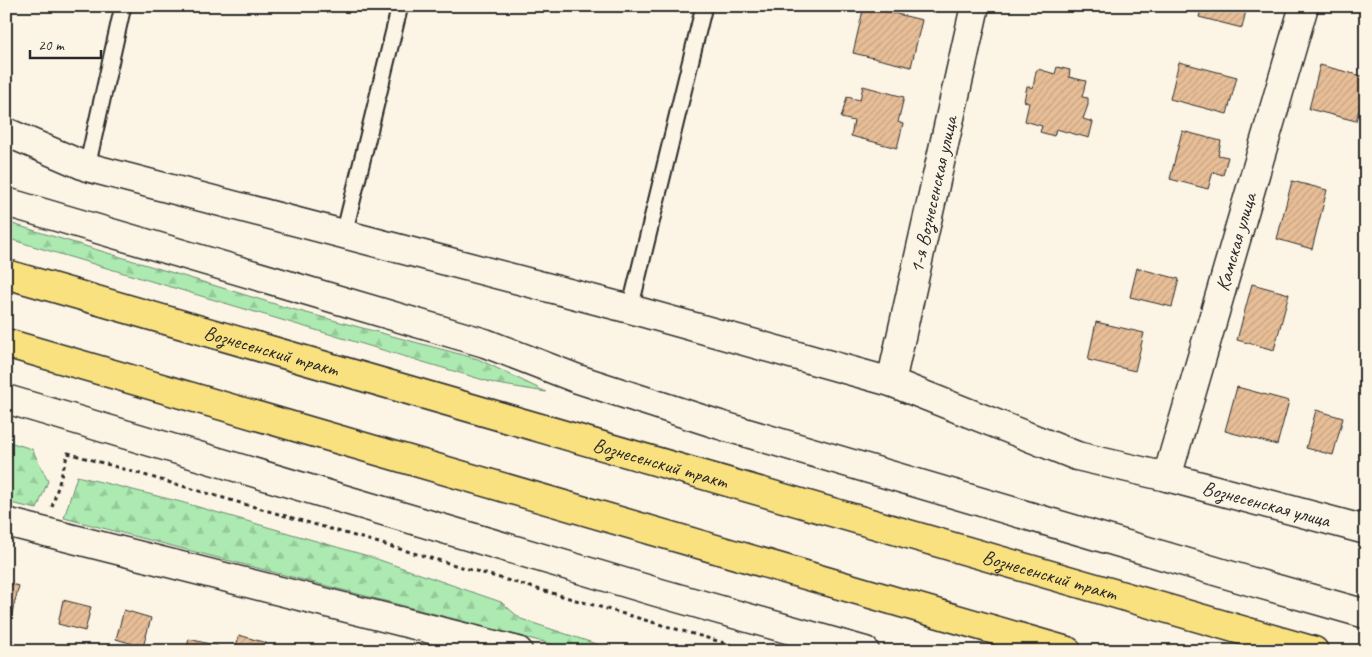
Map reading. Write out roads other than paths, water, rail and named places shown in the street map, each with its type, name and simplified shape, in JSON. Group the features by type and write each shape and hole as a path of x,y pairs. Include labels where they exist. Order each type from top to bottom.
{"main road":[{"name":"Вознесенский тракт","path":"6,274 1314,651"},
{"path":"6,343 1067,651"}],"street":[{"name":"1-я Вознесенская улица","path":"891,382 975,6"},
{"name":"Камская улица","path":"1168,477 1304,6"},
{"name":"Вознесенская улица","path":"6,132 87,167 630,309 891,382 1077,456 1168,477 1366,530"},
{"path":"6,202 485,343 578,379 720,425 1366,614"},
{"path":"6,399 660,593 865,651"},
{"path":"6,522 518,651"}],"lane":[{"path":"87,167 123,6"},
{"path":"344,234 400,6"},
{"path":"630,309 704,6"}]}
